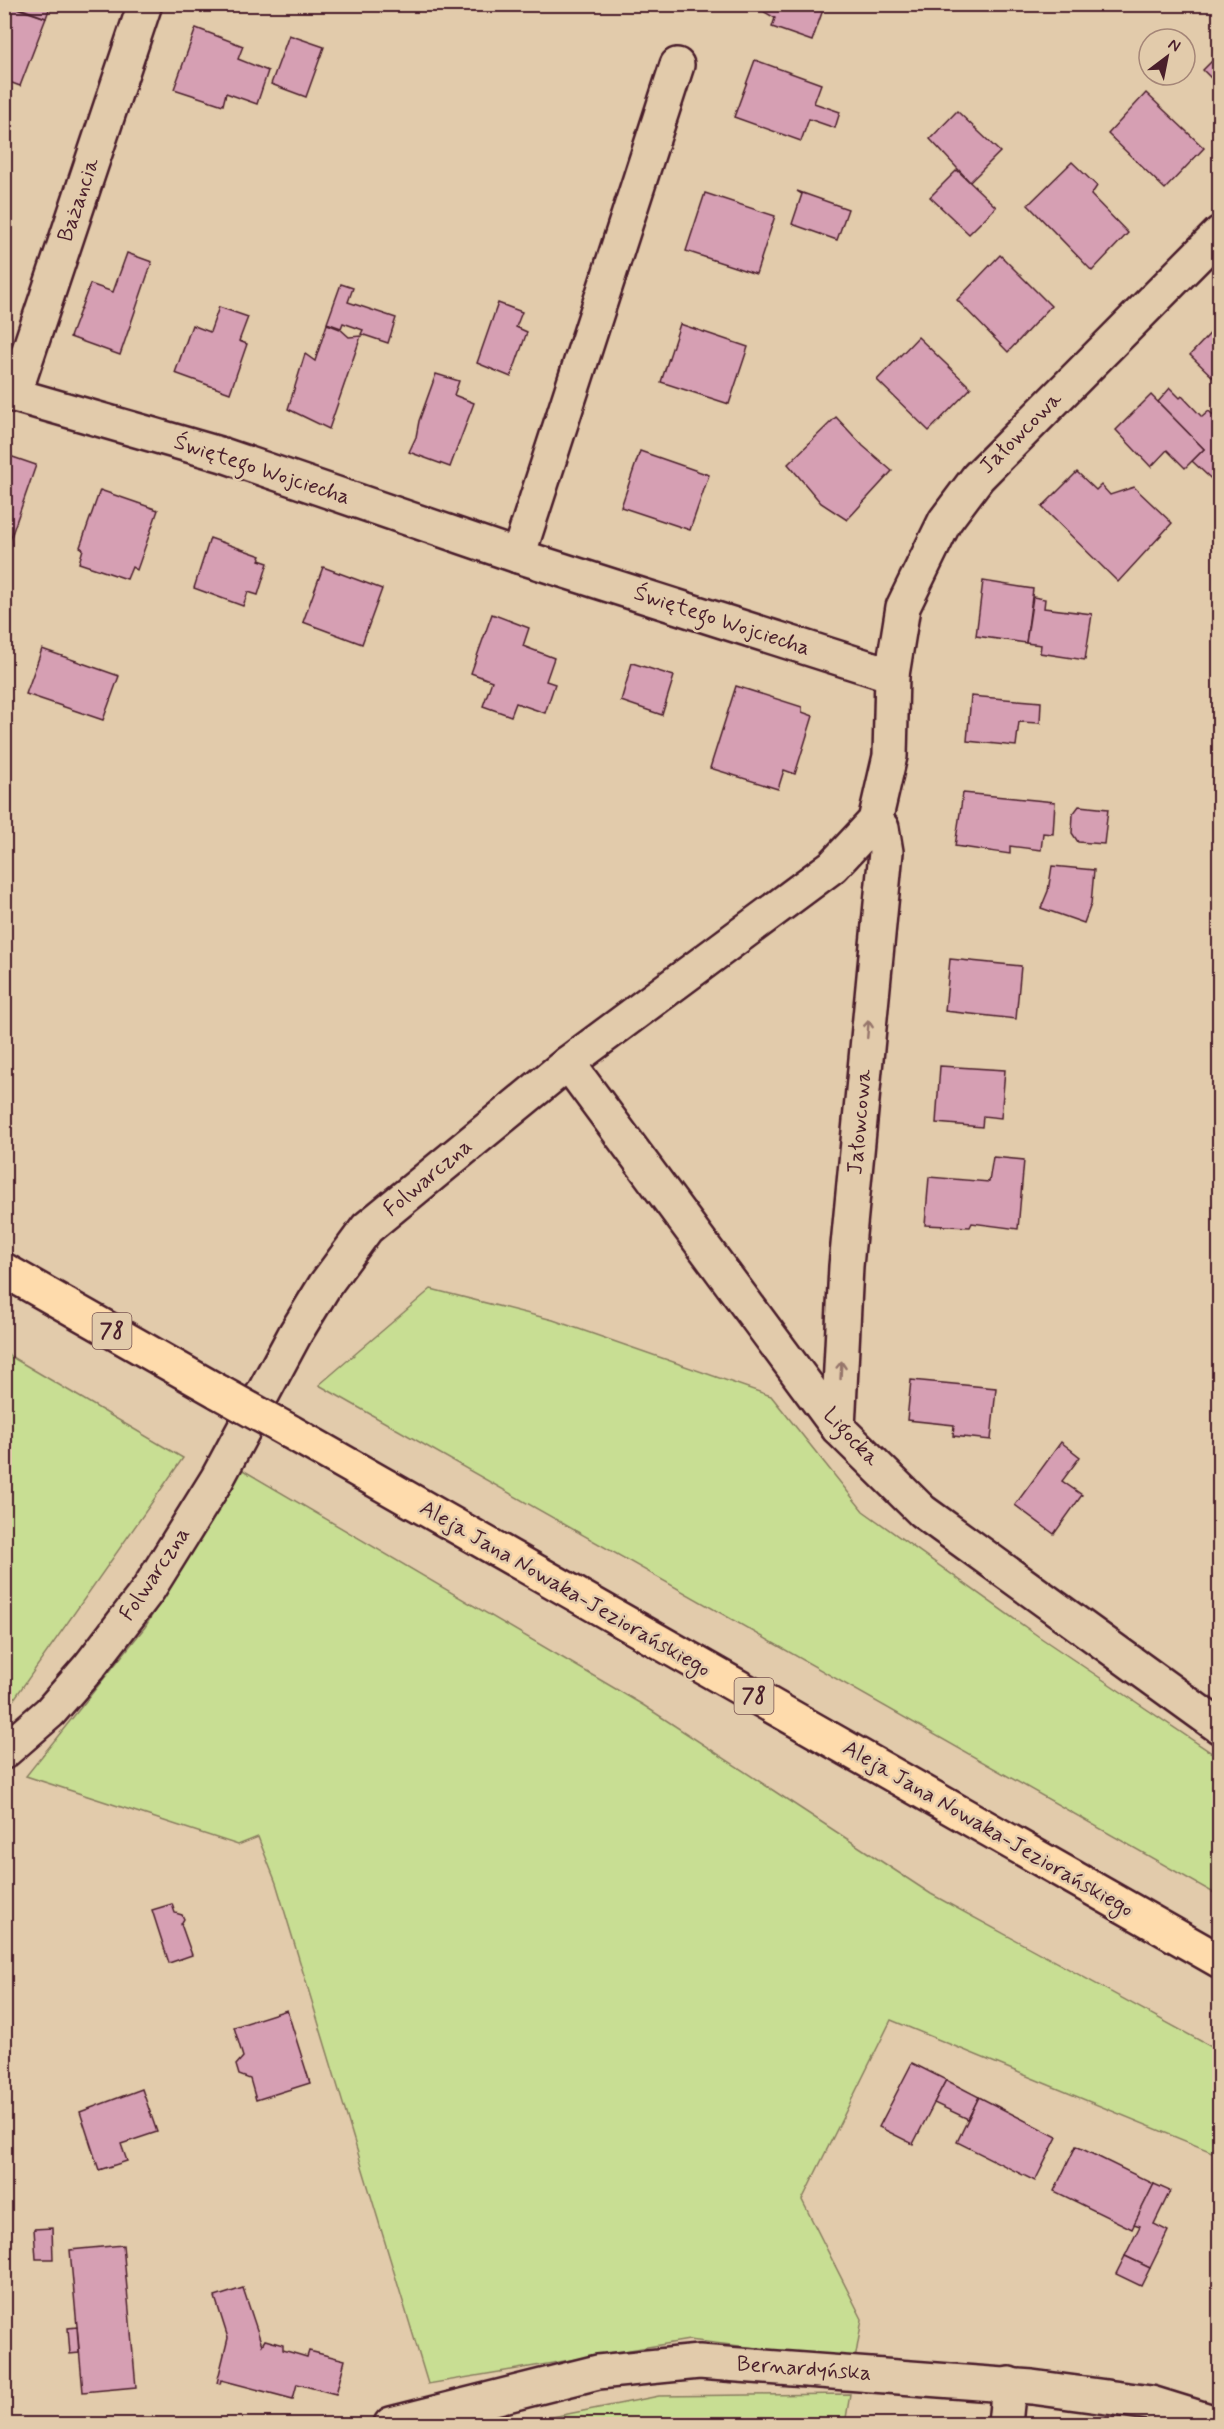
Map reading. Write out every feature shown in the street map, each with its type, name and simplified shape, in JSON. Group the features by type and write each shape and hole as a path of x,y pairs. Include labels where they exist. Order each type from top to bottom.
{"main road":[{"name":"Aleja Jana Nowaka-Jeziorańskiego","path":"4,1270 1220,1961"}],"street":[{"name":"Bażancia","path":"9,393 145,4"},
{"path":"518,556 677,65"},
{"name":"Jałowcowa","path":"892,675 903,607 945,521 978,477 1220,233"},
{"name":"Świętego Wojciecha","path":"9,393 223,455 518,556 892,675"},
{"path":"875,821 890,756 892,675"},
{"name":"Jałowcowa","path":"838,1428 846,1266 886,852 882,828 875,821"},
{"name":"Folwarczna","path":"4,1752 50,1712 89,1667 148,1590 217,1479 294,1334 325,1285 367,1228 568,1063 833,866 875,821"},
{"name":"Ligocka","path":"568,1063 838,1428 922,1511 1220,1727"},
{"name":"Bernardyńska","path":"391,2424 598,2372 699,2362 1009,2384 1151,2403 1219,2424"},
{"path":"1005,2424 1009,2384"}],"green space":[{"path":"431,1289 553,1320 771,1396 863,1511 1038,1636 1219,1758 1219,1896 319,1385"},
{"path":"4,1353 183,1458 5,1712"},
{"path":"241,1469 643,1705 931,1894 1219,2051 1219,2155 891,2020 802,2200 862,2319 855,2360 689,2340 428,2384 276,1883 258,1837 238,1845 26,1776 145,1627"},
{"path":"850,2394 845,2424 517,2424 659,2396"}],"building":[{"path":"4,4 46,18 20,86 4,80"},
{"path":"9,4 51,4 46,18"},
{"path":"751,4 825,4 812,41 772,27 775,18"},
{"path":"196,28 243,46 238,59 268,71 257,104 226,93 223,105 174,89"},
{"path":"289,35 324,47 306,97 271,84"},
{"path":"1220,53 1220,87 1203,70"},
{"path":"755,60 821,84 814,103 840,112 835,128 809,119 801,141 734,117"},
{"path":"1146,93 1204,148 1165,189 1108,134"},
{"path":"957,111 1000,152 970,182 930,139"},
{"path":"1072,162 1097,186 1091,195 1128,233 1092,271 1028,205"},
{"path":"957,170 996,207 969,234 930,197"},
{"path":"797,191 848,209 837,240 792,224 802,194"},
{"path":"705,193 775,216 756,274 686,251"},
{"path":"127,253 152,262 120,355 70,337 90,284 113,292"},
{"path":"1000,255 1051,306 1008,352 957,300"},
{"path":"341,284 353,288 348,302 396,318 388,343 361,334 363,330 343,323 341,328 327,323"},
{"path":"498,303 522,312 516,327 527,332 511,377 477,363"},
{"path":"219,307 248,317 239,341 247,344 230,393 175,373 192,325 210,332"},
{"path":"1220,323 1220,384 1190,355"},
{"path":"327,324 340,329 349,337 361,336 329,429 288,409 305,354 315,361"},
{"path":"680,324 748,347 729,404 661,382"},
{"path":"918,337 971,388 929,431 877,380"},
{"path":"436,374 459,381 454,395 474,403 450,467 409,452"},
{"path":"1170,388 1180,398 1182,396 1202,417 1209,411 1220,422 1220,487 1192,461 1204,449 1158,402"},
{"path":"1151,395 1204,449 1185,468 1167,450 1151,467 1116,430"},
{"path":"836,417 863,446 892,471 847,520 821,503 788,464"},
{"path":"640,451 709,475 690,530 621,507"},
{"path":"4,454 36,465 10,540 4,539"},
{"path":"1077,472 1096,490 1101,485 1110,495 1134,487 1172,523 1118,582 1042,507"},
{"path":"100,490 158,510 137,570 132,567 127,579 79,563 83,549 80,547"},
{"path":"210,538 261,556 259,560 268,563 258,595 248,592 243,606 194,588"},
{"path":"323,567 382,589 362,644 303,622"},
{"path":"983,581 1033,589 1026,643 976,636"},
{"path":"1033,597 1045,599 1044,608 1092,614 1085,660 1040,653 1041,645 1026,643"},
{"path":"492,614 529,628 523,646 554,658 546,681 555,684 545,713 516,703 511,716 483,706 492,681 471,673"},
{"path":"42,649 119,676 103,720 26,694"},
{"path":"632,663 674,676 662,715 621,701"},
{"path":"736,686 802,707 802,712 813,716 795,774 784,770 778,789 710,768"},
{"path":"971,696 1041,702 1040,723 1019,722 1016,746 967,741"},
{"path":"963,793 1055,802 1053,834 1043,833 1041,850 1010,846 1010,854 955,846"},
{"path":"1079,806 1108,809 1104,844 1078,842 1072,833 1073,814"},
{"path":"1052,866 1094,870 1091,904 1084,923 1041,908 1048,891"},
{"path":"950,959 1021,966 1016,1019 945,1011"},
{"path":"940,1066 1005,1070 1001,1118 983,1116 982,1127 936,1123"},
{"path":"993,1157 1024,1160 1018,1229 972,1223 970,1227 925,1225 929,1177 989,1182"},
{"path":"911,1380 996,1388 991,1440 953,1436 954,1425 907,1420"},
{"path":"1061,1442 1080,1457 1062,1481 1082,1495 1054,1534 1015,1505"},
{"path":"172,1904 175,1913 182,1915 184,1919 181,1924 192,1955 169,1963 152,1910"},
{"path":"287,2010 310,2083 256,2100 250,2079 239,2075 236,2065 243,2057 234,2027"},
{"path":"912,2063 946,2080 913,2144 879,2127"},
{"path":"946,2080 979,2097 968,2119 934,2103"},
{"path":"142,2089 157,2132 121,2144 127,2161 99,2170 80,2112"},
{"path":"979,2097 1057,2137 1035,2181 957,2142"},
{"path":"1076,2146 1154,2184 1132,2229 1054,2191"},
{"path":"1154,2184 1170,2191 1154,2224 1168,2231 1150,2268 1125,2256 1140,2226 1134,2224"},
{"path":"52,2228 53,2259 36,2259 34,2229"},
{"path":"123,2245 136,2387 83,2392 70,2250"},
{"path":"1125,2256 1150,2268 1141,2286 1116,2274"},
{"path":"243,2288 262,2345 265,2340 283,2345 283,2350 307,2357 309,2351 345,2360 336,2394 297,2384 293,2399 221,2380 220,2384 217,2383 228,2338 215,2297"},
{"path":"77,2327 79,2353 70,2354 68,2328"}]}
